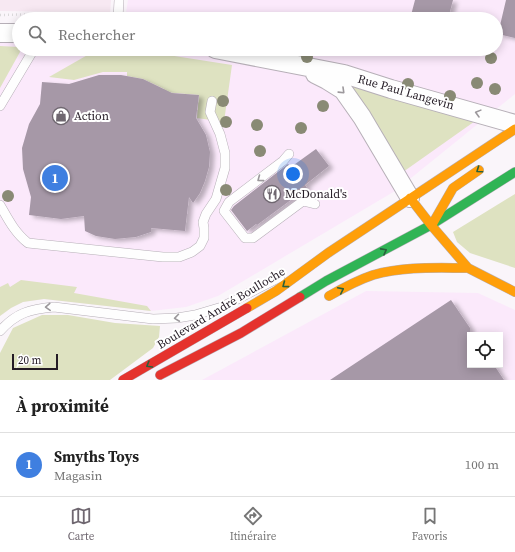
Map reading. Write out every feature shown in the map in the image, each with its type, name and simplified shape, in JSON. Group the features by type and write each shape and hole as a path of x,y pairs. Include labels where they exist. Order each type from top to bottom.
{"main road":[{"name":"Boulevard André Boulloche","path":"123,380 276,291 328,253 515,129"},
{"path":"501,150 515,132"},
{"path":"431,226 453,188 486,166"},
{"path":"150,380 241,333 326,281 431,226 515,172"},
{"path":"410,198 431,226 468,268 515,292"},
{"path":"322,299 373,275 420,268 468,268"},
{"path":"241,333 284,318"}],"street":[{"path":"0,33 12,33"},
{"name":"Rue Paul Langevin","path":"250,56 344,74 391,89 515,124"},
{"name":"Rue Paul Langevin","path":"296,65 327,80 343,90 362,117 410,198"}],"lane":[{"path":"118,12 119,0"},
{"path":"0,106 30,56"},
{"path":"0,205 19,236 28,243 163,257 179,257 192,252 200,246 204,238 203,222 206,214 216,199 225,168 224,146 210,112 212,101"},
{"path":"289,154 283,161 229,202 224,211 245,238 253,238 303,201 315,204"},
{"path":"0,331 14,317 33,309 54,307 153,319 177,318 195,315 222,307 328,253"},
{"path":"165,380 186,361"}],"path":[{"path":"0,15 12,15"}],"shaded area":[{"path":"0,0 111,0 110,12 0,11"},
{"path":"128,0 515,0 515,94 395,191 218,296 186,307 151,311 44,299 23,302 0,316 0,41 12,42 12,56 503,56 503,12 126,12"},
{"path":"366,291 478,293 515,310 515,380 202,380"}],"green space":[{"path":"0,46 12,47 12,56 18,56 0,88"},
{"path":"86,56 174,56 232,65 224,122 197,118 199,95 163,92 164,89 143,79 127,76 127,72 103,72 74,80 49,77"},
{"path":"346,83 478,119 403,172"},
{"path":"515,194 515,268 470,253 457,242 453,232"},
{"path":"21,280 77,287 74,293 147,306 151,311 44,299 23,302 0,316 0,287 8,283 10,287"},
{"path":"42,315 68,315 115,323 160,326 159,337 153,348 110,380 0,380 0,353 13,328"}],"building":[{"path":"415,0 453,0 450,12 412,12"},
{"path":"506,0 515,0 515,38 503,35 503,13"},
{"path":"99,75 121,75 143,79 172,93 199,95 196,118 206,135 210,152 209,167 200,193 193,203 189,197 185,231 151,228 151,232 136,237 115,239 96,236 85,231 84,216 61,219 29,215 31,197 23,169 22,148 29,124 40,104 42,82 69,84"},
{"name":"McDonald's","path":"316,149 329,166 305,185 307,188 247,231 231,210 234,206 288,164 291,167"},
{"path":"451,300 470,328 470,332 467,332 467,368 496,368 504,380 330,380"}],"traffic: fast":[{"path":"300,297 326,281 431,225 515,172"}],"traffic: slow":[{"path":"247,308 276,291 328,253 515,129"},
{"path":"433,223 453,188 479,170"},
{"path":"410,198 468,268 515,292"},
{"path":"329,296 362,279 385,272 420,268 468,268"}],"traffic: jam":[{"path":"160,375 241,333 300,297"},
{"path":"123,380 247,308"}],"place":[{"name":"Action","path":"61,116"},
{"name":"Smyths Toys","path":"55,178"},
{"name":"McDonald's","path":"272,194"}]}
